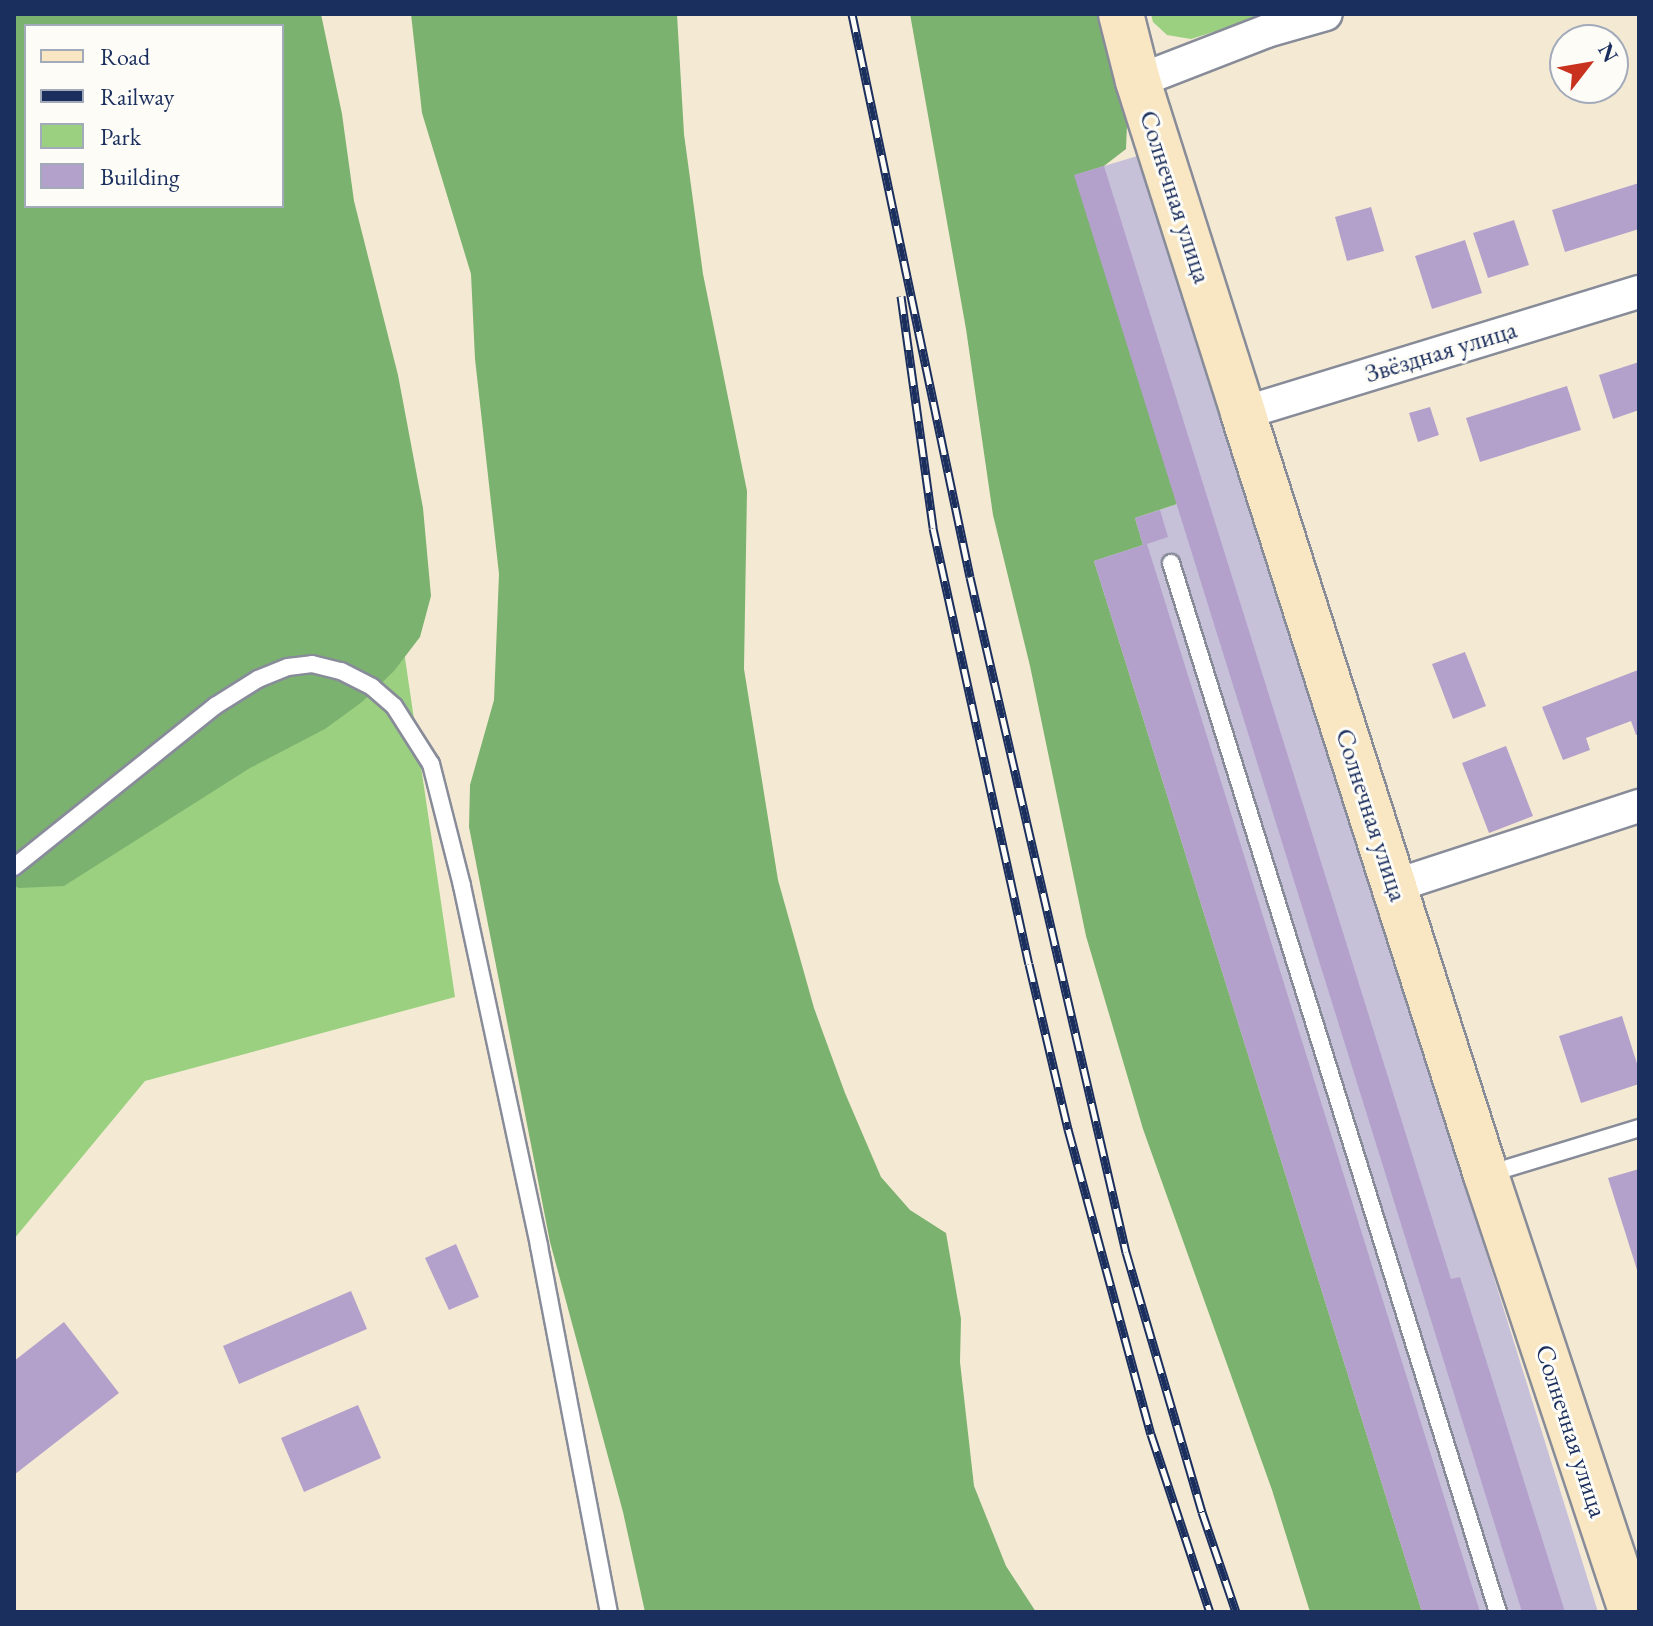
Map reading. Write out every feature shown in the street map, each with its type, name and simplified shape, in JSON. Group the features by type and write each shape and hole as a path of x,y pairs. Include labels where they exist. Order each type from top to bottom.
{"street":[{"name":"Солнечная улица","path":"1121,14 1138,81 1486,1175 1631,1612"},
{"path":"1138,81 1267,31 1326,14"},
{"name":"Звёздная улица","path":"1243,413 1639,292"},
{"path":"1394,886 1639,806"}],"lane":[{"path":"1171,563 1498,1612"},
{"path":"14,867 215,706 258,679 288,667 312,664 341,671 372,687 394,706 431,764 462,886 539,1246 609,1612"},
{"path":"1486,1175 1639,1128"}],"shaded area":[{"path":"1144,154 1598,1612 1422,1612 1094,561 1143,545 1135,518 1177,504 1074,175"}],"green space":[{"path":"14,14 310,14 455,997 145,1081 14,1239"},
{"path":"14,14 321,14 342,114 354,201 398,375 423,508 431,596 420,637 394,671 362,702 325,729 250,768 64,886 14,886"},
{"path":"411,14 677,14 684,134 703,274 747,491 744,669 778,880 814,1008 845,1093 881,1177 910,1210 946,1233 961,1319 960,1362 974,1486 1006,1566 1036,1612 645,1612 623,1512 550,1242 469,827 470,785 494,700 499,574 475,359 471,274 422,113"},
{"path":"910,14 1097,14 1127,125 1126,149 1104,166 1075,175 1177,504 1135,518 1143,545 1094,561 1422,1612 1310,1612 1272,1490 1143,1129 1086,936 1030,666 993,515 966,329"},
{"path":"1151,14 1270,14 1191,39 1167,35 1153,22"}],"building":[{"path":"1104,166 1451,1279 1460,1277 1565,1612 1522,1612 1074,175"},
{"path":"1639,183 1639,229 1565,252 1552,210"},
{"path":"1371,207 1384,251 1347,261 1335,217"},
{"path":"1514,220 1529,265 1488,278 1473,233"},
{"path":"1465,240 1482,293 1432,309 1415,256"},
{"path":"1639,362 1639,410 1613,419 1599,375"},
{"path":"1567,386 1581,430 1480,462 1466,418"},
{"path":"1430,407 1439,435 1418,442 1409,413"},
{"path":"1160,510 1168,537 1147,544 1480,1612 1422,1612 1094,561 1143,545 1135,518"},
{"path":"1465,652 1486,706 1453,719 1432,664"},
{"path":"1638,670 1639,734 1636,735 1631,721 1586,738 1590,750 1563,760 1542,707"},
{"path":"1506,746 1533,816 1489,833 1462,763"},
{"path":"1622,1016 1639,1070 1639,1084 1581,1103 1559,1036"},
{"path":"1639,1169 1639,1272 1638,1273 1608,1178"},
{"path":"456,1244 479,1297 449,1310 425,1258"},
{"path":"351,1291 367,1329 239,1384 223,1346"},
{"path":"64,1322 119,1393 14,1475 14,1361"},
{"path":"358,1405 381,1458 304,1492 281,1438"}],"railway":[{"path":"852,14 970,577 1126,1252 1202,1512 1236,1612"},
{"path":"901,296 933,528 1029,964 1068,1129 1151,1434 1210,1612"}]}
